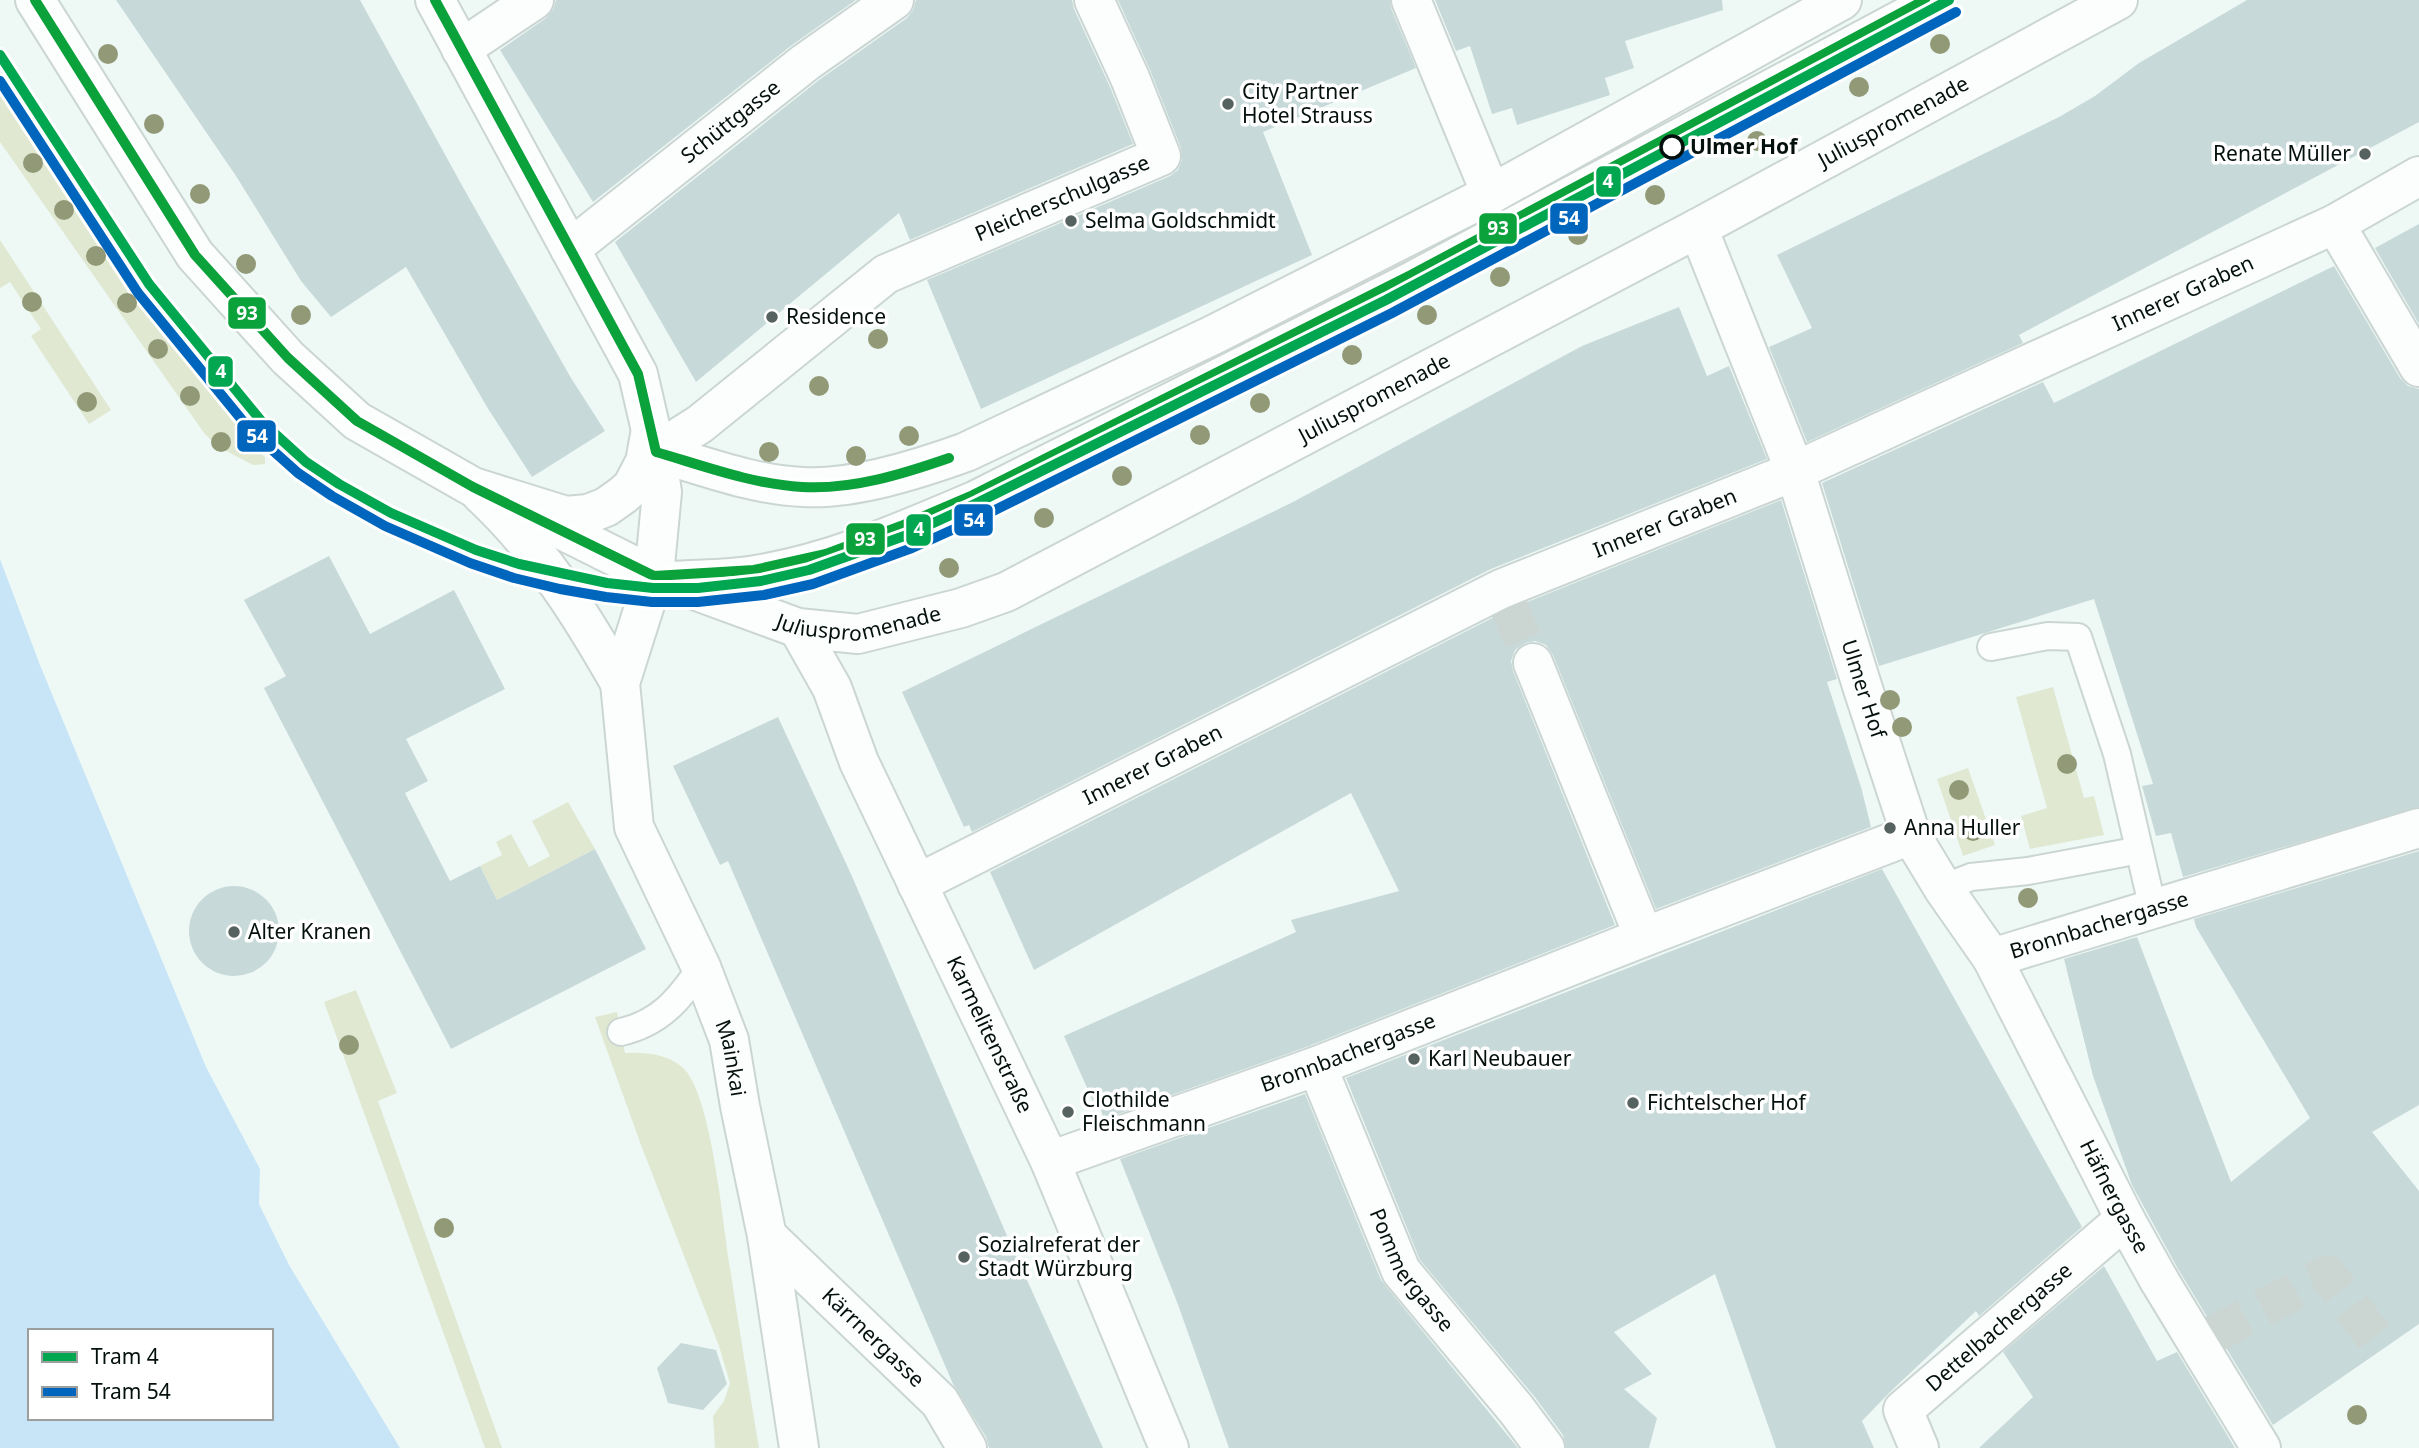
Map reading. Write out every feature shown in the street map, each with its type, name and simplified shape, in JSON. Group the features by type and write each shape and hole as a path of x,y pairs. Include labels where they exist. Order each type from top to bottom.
{"street":[{"path":"35,0 195,255 289,358 358,421 473,487 566,516 587,514 606,507 623,495 638,477 648,449 650,434 638,374 435,0"},
{"path":"461,49 534,0"},
{"name":"Schüttgasse","path":"570,249 806,62 894,0"},
{"name":"Pleicherschulgasse","path":"656,452 700,424 886,274 1161,156 1130,78 1094,0"},
{"path":"1411,0 1491,194"},
{"name":"Juliuspromenade","path":"473,487 654,576 798,628 858,634 961,608 1006,592 1698,228 2118,0"},
{"path":"656,452 739,477 804,487 846,484 927,466 966,452 1213,335 1491,194 1823,5"},
{"name":"Innerer Graben","path":"917,884 1504,597 1795,471 2334,224 2419,176"},
{"path":"2334,224 2419,367"},
{"name":"Ulmer Hof","path":"1698,228 1795,471 1911,835"},
{"name":"Mainkai","path":"638,374 662,492 654,576 620,683 634,827 701,967 729,1040 767,1236 799,1448"},
{"name":"Mainkai","path":"473,487 505,516 552,573 620,683"},
{"name":"Karmelitenstraße","path":"798,628 832,688 859,762 1050,1161 1169,1448"},
{"path":"1533,663 1644,937"},
{"name":"Bronnbachergasse","path":"1050,1161 1317,1066 1911,835 1943,888 1992,958 2419,828"},
{"name":"Häfnergasse","path":"1992,958 2125,1219 2159,1280 2204,1338 2255,1438"},
{"name":"Pommergasse","path":"1317,1066 1401,1271 1516,1409 1545,1448"},
{"name":"Dettelbachergasse","path":"1919,1448 1903,1410 2125,1219"},
{"name":"Kärrnergasse","path":"767,1236 940,1402 967,1448"}],"lane":[{"path":"654,576 754,570 826,554 973,495 1411,275 1925,0"},
{"path":"1991,647 2048,636 2078,637 2117,754 2153,909"},
{"path":"1943,888 1970,877 2028,871 2124,853"},
{"path":"621,1032 644,1025 665,1013 683,994 701,967"}],"green space":[{"path":"0,90 250,444 265,457 265,464 253,465 217,446 204,433 0,142"},
{"path":"0,240 111,410 89,424 31,336 41,329 10,282 0,288"},
{"path":"2053,687 2084,798 2094,796 2104,835 2030,849 2021,816 2047,808 2016,697"},
{"path":"1968,768 1995,845 1963,856 1937,779"},
{"path":"568,802 595,849 497,900 480,866 502,855 496,842 511,834 529,867 550,856 532,821"},
{"path":"356,990 397,1093 378,1101 502,1448 485,1448 324,1002"},
{"path":"617,1012 625,1053 657,1055 679,1065 694,1085 702,1108 715,1164 759,1448 715,1448 713,1416 724,1401 730,1383 719,1346 595,1017"}],"water":[{"path":"0,559 40,665 206,1067 260,1169 259,1204 289,1265 400,1448 0,1448"}],"building":[{"path":"116,0 360,0 571,378 605,431 532,477 487,407 406,267 331,317 301,281 236,176"},
{"path":"556,0 856,0 792,45 593,202 500,50 546,18 553,10"},
{"path":"916,0 1072,0 1133,144 910,240 899,213 696,382 615,242 819,80 907,18"},
{"path":"1118,0 1390,0 1416,68 1263,132 1312,255 981,409 927,280 1170,176 1178,170 1182,160 1181,148 1150,70"},
{"path":"1435,0 1722,0 1723,10 1625,41 1634,68 1605,78 1610,95 1517,125 1512,108 1492,114 1470,46 1456,51"},
{"path":"2247,0 2419,0 2419,122 2019,335 2023,343 1807,442 1769,347 1812,328 1777,255 2059,117 2095,96 2139,63"},
{"path":"2419,224 2419,324 2375,248"},
{"path":"2334,266 2400,378 2408,386 2419,389 2419,807 2183,877 2171,833 2156,836 2142,786 2153,784 2094,599 1879,666 1822,483 2043,382 2054,403"},
{"path":"1679,307 1707,376 1729,366 1767,459 1491,569 972,832 969,825 964,827 902,692 1293,502 1582,346"},
{"path":"1781,500 1837,679 1827,682 1871,827 1656,909 1553,655 1546,645 1535,641 1525,643 1515,650 1511,661 1513,671 1615,925 1309,1046 1104,1119 1100,1107 1096,1108 1064,1036 1296,932 1291,920 1399,891 1351,793 1034,970 990,872 1510,609"},
{"path":"329,556 370,634 454,590 505,689 406,739 428,781 405,793 450,881 480,866 497,900 595,849 646,949 451,1049 264,688 286,676 244,600"},
{"path":"778,717 851,874 1008,1238 1103,1448 989,1448 986,1437 953,1384 728,861 720,865 673,766"},
{"path":"2419,851 2419,1105 2372,1132 2419,1191 2419,1324 2273,1425 2178,1269 2132,1185 2093,1076 2064,959 2137,937 2231,1182 2310,1118 2196,927 2194,919"},
{"path":"1882,869 2082,1227 1979,1316 1976,1311 1862,1421 1874,1448 1776,1448 1715,1274 1614,1332 1652,1374 1624,1389 1657,1418 1649,1448 1566,1448 1563,1435 1534,1396 1420,1260 1346,1078"},
{"name":"Alter Kranen","path":"234,886 251,889 266,899 276,914 279,931 276,948 266,963 251,973 234,976 217,973 202,963 192,948 189,931 192,914 202,899 217,889"},
{"path":"1305,1094 1381,1280 1518,1448 1229,1448 1177,1302 1120,1159"},
{"path":"2104,1266 2157,1361 2177,1352 2235,1448 1979,1448 2033,1397 2003,1352"},
{"path":"681,1343 716,1350 727,1384 703,1410 668,1403 657,1368"}],"tunnel":[{"path":"1508,605 1533,663"},
{"path":"2212,1335 2327,1274 2383,1349"}],"tram line":[{"name":"4","path":"0,55 149,284 262,422 306,462 391,513 476,550 519,564 607,583 653,588 698,588 761,581 809,570 907,535 977,503 1386,300 1949,0"},
{"name":"54","path":"0,81 138,293 251,431 298,473 385,526 470,563 514,578 606,597 652,602 698,602 764,595 813,584 912,548 983,516 1392,313 1956,12"}],"transit line":[{"name":"93","path":"35,0 195,255 288,358 357,421 473,487 654,576 754,570 826,554 973,495 1411,275 1925,0"},
{"name":"93","path":"435,0 638,374 656,452 746,478 802,487 858,483 949,458"}],"place":[{"name":"City Partner Hotel Strauss","path":"1228,104"},
{"name":"Ulmer Hof","path":"1672,147"},
{"name":"Renate Müller","path":"2365,154"},
{"name":"Selma Goldschmidt","path":"1071,221"},
{"name":"Residence","path":"772,317"},
{"name":"Anna Huller","path":"1890,828"},
{"name":"Alter Kranen","path":"234,932"},
{"name":"Karl Neubauer","path":"1414,1059"},
{"name":"Fichtelscher Hof","path":"1633,1103"},
{"name":"Clothilde Fleischmann","path":"1068,1112"},
{"name":"Sozialreferat der Stadt Würzburg","path":"964,1257"}]}
